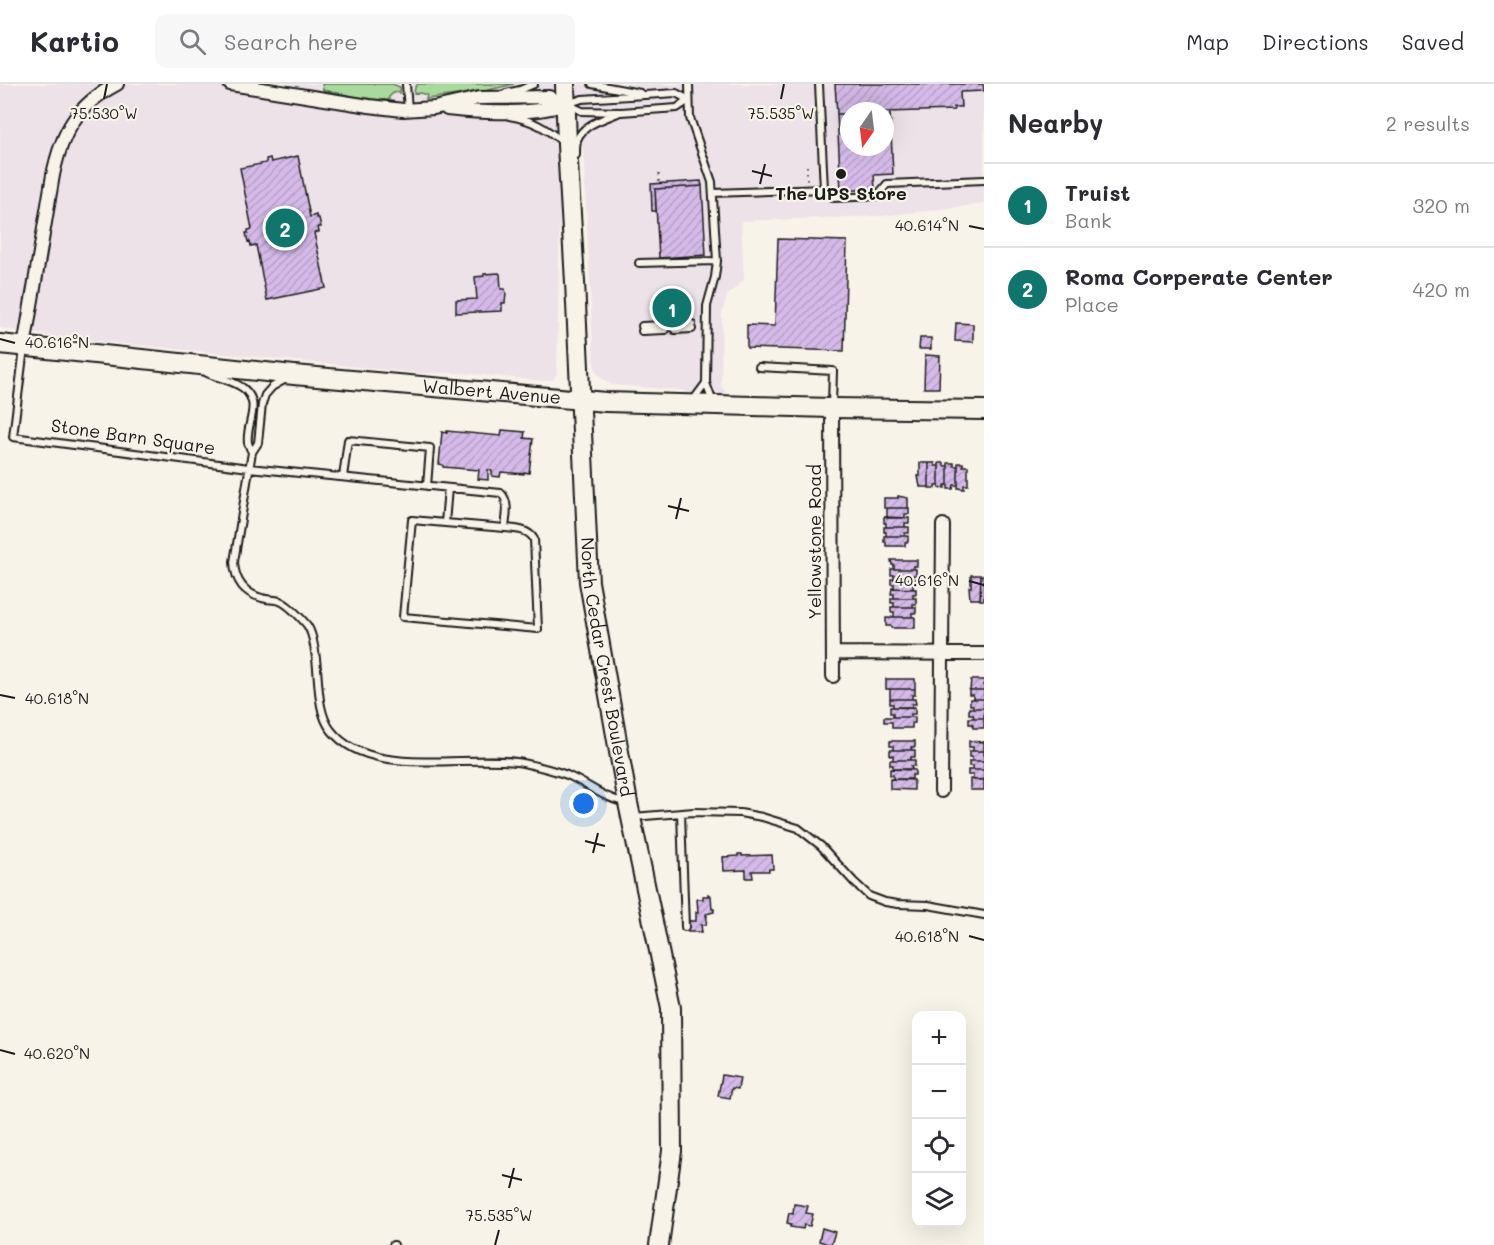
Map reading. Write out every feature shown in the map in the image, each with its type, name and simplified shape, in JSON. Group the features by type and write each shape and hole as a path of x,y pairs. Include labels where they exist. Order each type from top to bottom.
{"main road":[{"name":"North Cedar Crest Boulevard","path":"565,84 589,582 629,810 671,1008 672,1152 659,1245"},
{"name":"Walbert Avenue","path":"0,344 294,375 606,402 984,410"}],"street":[{"path":"24,347 53,175 63,139 71,123 82,109 99,94 117,84"},
{"path":"230,84 408,110 434,108 480,98 549,97 566,104"},
{"path":"434,108 482,112 550,109 566,104"},
{"name":"Yellowstone Road","path":"832,408 833,676"},
{"path":"941,791 943,525"},
{"path":"833,653 984,654"}],"lane":[{"path":"406,84 408,110"},
{"path":"480,98 520,90 534,84"},
{"path":"592,84 650,94"},
{"path":"688,84 690,118 712,182 717,261 707,306 706,383 711,397 724,405"},
{"path":"819,84 824,189 833,198 877,196 887,184 984,180"},
{"path":"566,104 582,99 676,93 689,100"},
{"path":"566,104 582,111 621,112 677,108 689,100"},
{"path":"482,112 513,117 539,125 567,145"},
{"path":"571,200 577,140 591,125 621,112"},
{"path":"712,193 824,189"},
{"path":"639,263 717,261"},
{"path":"675,327 692,327"},
{"path":"642,329 664,328"},
{"name":"Stone Barn Square","path":"24,347 13,437 249,468 501,494 505,497 507,505 505,528"},
{"path":"198,365 208,374 243,388 250,396 252,407 248,442 252,452"},
{"path":"759,367 833,371 832,408"},
{"path":"294,375 272,387 262,404 258,443 252,452 234,562 235,574 242,588 261,598 279,601 296,613 309,628 316,656 323,717 337,738 361,752 403,761 502,760 521,762 567,775 617,801 629,810 740,813 762,817 798,828 820,846 869,896 898,904 928,905 984,915"},
{"path":"690,405 706,383"},
{"path":"344,477 348,440 430,448 427,486"},
{"path":"445,523 448,488"},
{"path":"412,520 505,528 525,531 534,539 538,629 402,617 412,520"},
{"path":"681,813 685,927"}],"path":[{"path":"807,166 808,184"},
{"path":"659,174 659,186"}],"shaded area":[{"path":"0,84 554,84 560,194 557,373 554,379 545,381 463,373 419,373 55,337 0,328"},
{"path":"574,84 984,84 984,204 881,216 741,221 744,280 727,296 722,314 721,387 725,390 725,400 697,398 681,390 612,385 600,377 596,371 583,149 577,127"}],"green space":[{"path":"322,84 392,84 400,87 400,93 393,93 389,100 367,99 323,90"},
{"path":"418,84 514,84 480,92 426,99 427,95 414,94"}],"building":[{"path":"835,84 983,84 984,91 960,92 961,107 954,107 954,110 894,112 894,102 840,102 840,114 837,114"},
{"path":"837,114 840,114 840,156 892,156 893,174 874,175 875,189 841,191"},
{"path":"298,156 310,217 316,215 321,227 318,227 319,232 314,233 326,288 267,300 256,245 251,246 246,233 252,229 240,168 266,163 266,159 270,158 271,162"},
{"path":"701,181 702,186 655,189 656,211 652,211 651,184"},
{"path":"702,186 706,255 659,258 655,189"},
{"path":"778,239 847,241 844,351 747,348 747,325 775,326"},
{"path":"499,273 501,289 505,289 506,293 502,311 456,313 456,300 477,299 475,277"},
{"path":"677,292 677,297 685,297 686,316 678,316 678,321 660,322 657,304 659,304 659,293"},
{"path":"956,323 973,324 973,342 955,341"},
{"path":"920,338 931,338 931,349 919,349"},
{"path":"925,355 940,356 939,388 924,388"},
{"path":"502,430 525,432 524,438 533,439 529,473 501,472 500,477 492,476 492,471 488,470 488,480 478,479 479,470 443,467 439,464 442,432 501,436"},
{"path":"920,463 929,463 929,487 920,487 918,476 920,476"},
{"path":"929,463 939,466 939,485 935,485 935,488 929,488"},
{"path":"939,463 948,466 948,485 945,485 945,488 939,488"},
{"path":"948,463 958,466 958,485 954,485 953,489 948,489"},
{"path":"958,463 968,466 968,485 964,485 964,489 958,488"},
{"path":"898,496 908,498 908,508 884,508 884,498 898,498"},
{"path":"887,508 909,508 909,514 905,514 905,518 887,518"},
{"path":"884,517 909,518 909,523 905,523 905,527 886,527"},
{"path":"884,527 909,527 909,533 905,533 905,536 886,536"},
{"path":"884,536 908,536 908,542 905,542 905,546 886,546"},
{"path":"891,560 917,560 917,566 913,566 913,569 894,569"},
{"path":"891,569 916,569 916,575 913,575 912,579 894,579"},
{"path":"971,575 981,575 980,599 970,599"},
{"path":"981,575 984,575 984,600 980,600"},
{"path":"891,579 916,579 916,584 913,584 913,589 894,588"},
{"path":"892,588 916,589 916,594 913,594 913,598 894,598 894,594 891,594"},
{"path":"891,598 916,598 916,604 913,604 913,607 894,607"},
{"path":"891,607 916,607 916,613 912,613 912,617 894,617"},
{"path":"915,617 915,628 886,626 886,618"},
{"path":"886,679 915,679 915,689 886,689"},
{"path":"971,680 984,680 984,690 970,690"},
{"path":"890,689 915,689 915,695 912,695 912,699 890,699"},
{"path":"969,690 984,690 984,699 973,699 973,695 969,695"},
{"path":"890,699 915,699 916,704 912,704 912,708 893,707"},
{"path":"970,699 984,699 984,708 973,708 973,705 970,705"},
{"path":"890,707 915,707 915,714 911,714 911,717 893,717"},
{"path":"969,708 984,708 984,718 974,718 973,714 969,714"},
{"path":"884,717 915,717 915,723 912,723 912,728 892,728 892,722 884,722"},
{"path":"969,718 984,718 984,728 973,728 973,724 969,724"},
{"path":"890,741 915,741 915,747 911,747 912,750 893,750"},
{"path":"969,741 984,742 984,751 973,751 973,747 969,747"},
{"path":"890,750 915,750 915,757 911,757 911,760 893,760"},
{"path":"969,751 984,751 984,761 972,761"},
{"path":"890,760 915,760 915,766 911,766 912,769 893,769"},
{"path":"969,761 984,761 984,770 972,770 973,766 969,766"},
{"path":"890,769 915,770 915,775 912,775 912,779 893,779"},
{"path":"968,770 984,770 984,780 973,780 973,775 968,775"},
{"path":"890,779 914,780 914,790 890,789"},
{"path":"970,779 984,780 984,790 970,790"},
{"path":"738,854 742,856 772,855 773,869 752,871 753,878 746,878 746,870 724,871 723,857 738,856"},
{"path":"708,894 711,896 714,912 706,914 706,925 701,925 702,932 688,932 687,921 696,921 697,899 703,899 703,896 708,896"},
{"path":"722,1075 740,1078 738,1089 732,1088 730,1098 718,1096"},
{"path":"794,1204 808,1206 806,1213 813,1214 810,1226 804,1225 803,1229 790,1227 791,1224 787,1223 789,1213 793,1214"},
{"path":"822,1228 835,1232 831,1245 819,1241"}],"place":[{"name":"The UPS Store","path":"841,174"},
{"name":"Roma Corperate Center","path":"285,228"},
{"name":"Truist","path":"672,308"}]}
